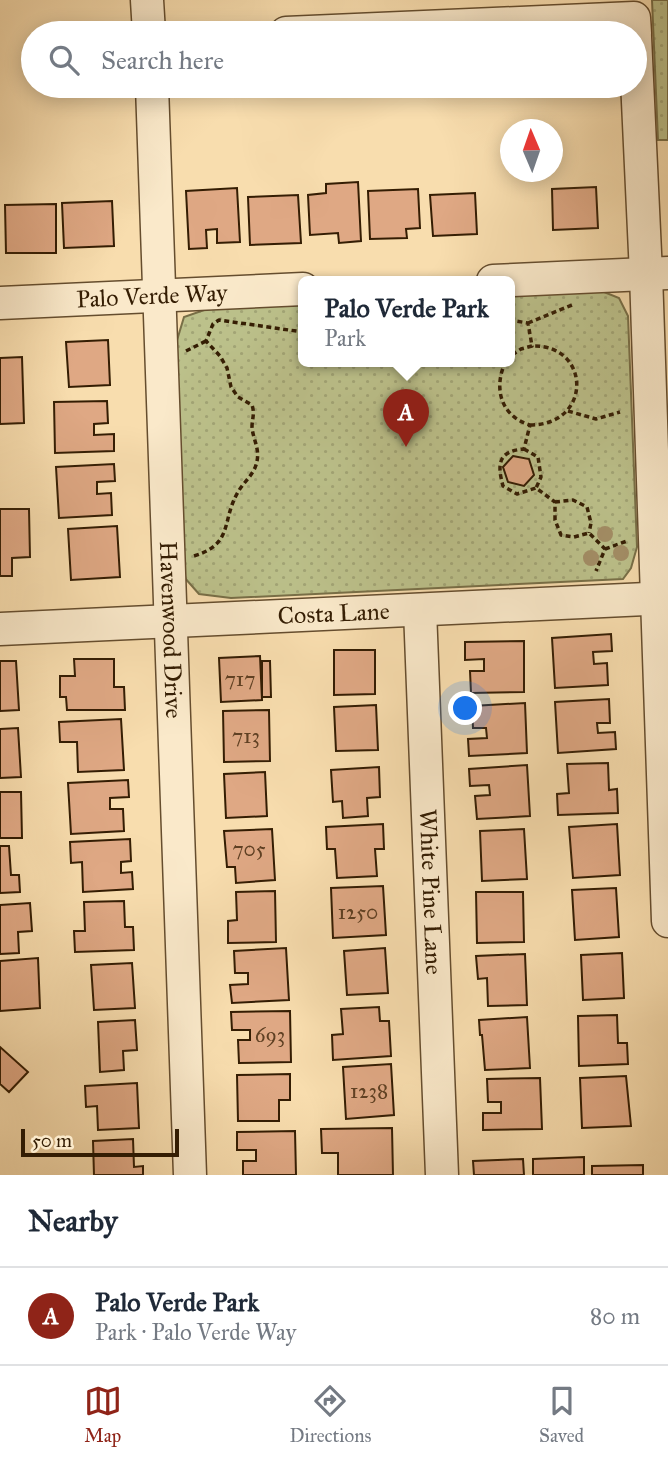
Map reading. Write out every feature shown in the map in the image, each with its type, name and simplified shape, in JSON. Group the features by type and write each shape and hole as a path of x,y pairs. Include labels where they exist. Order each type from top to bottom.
{"street":[{"path":"147,0 148,21"},
{"path":"359,21 401,14 510,21"},
{"name":"Havenwood Drive","path":"152,98 190,1175"},
{"path":"638,98 640,146 657,273 668,921"},
{"path":"515,280 657,273"},
{"name":"Palo Verde Way","path":"0,303 298,289"},
{"name":"Costa Lane","path":"0,629 663,598"},
{"name":"White Pine Lane","path":"419,610 442,1175"}],"path":[{"path":"515,321 528,323 570,305 583,303"},
{"path":"186,351 206,341 213,324 219,320 298,331"},
{"path":"528,323 531,346"},
{"path":"194,556 209,551 218,544 226,530 231,507 238,492 256,466 258,453 252,427 255,413 253,405 238,397 231,387 227,368 206,341"},
{"path":"505,367 499,384 501,402 509,413 530,425 549,424 568,411 577,380 565,356 556,349 542,345 531,346 515,355"},
{"path":"568,411 596,419 620,412"},
{"path":"524,449 530,425"},
{"path":"524,449 538,457 541,477 536,488 517,494 503,486 498,469 504,455 513,450 524,449"},
{"path":"536,488 555,502 573,500 587,507 591,523 589,533"},
{"path":"555,502 555,520 562,535 574,537 589,533"},
{"path":"589,533 605,549"},
{"path":"596,571 605,549 626,541"}],"green space":[{"path":"652,0 668,0 668,140 658,140"},
{"path":"599,290 619,298 628,316 637,547 631,568 623,579 231,598 199,594 184,577 175,347 184,317 210,308 298,303 298,367 515,367 515,294"}],"building":[{"path":"358,182 361,241 339,243 338,233 310,235 308,195 326,193 326,184"},
{"path":"596,187 598,228 553,230 552,189"},
{"path":"237,188 240,242 217,243 217,229 206,230 207,248 189,249 186,191"},
{"path":"418,189 420,228 406,229 407,238 370,239 368,191"},
{"path":"475,193 477,234 433,236 430,195"},
{"path":"298,195 301,243 250,245 248,197"},
{"path":"112,201 114,246 64,248 62,203"},
{"path":"56,204 56,253 6,253 5,205"},
{"path":"108,340 110,385 69,387 66,342"},
{"path":"22,357 24,423 0,424 0,358"},
{"path":"107,401 108,423 94,424 94,435 114,434 114,451 55,453 54,402"},
{"path":"513,456 529,459 534,475 524,486 508,482 503,467"},
{"path":"114,464 115,481 97,482 97,494 111,493 112,515 59,518 56,467"},
{"path":"0,509 29,509 30,557 12,558 12,576 0,576"},
{"path":"117,526 120,577 71,580 68,529"},
{"path":"611,634 612,651 593,652 594,664 607,663 608,685 555,688 552,638"},
{"path":"524,641 524,692 471,693 470,671 484,671 484,659 465,660 465,642"},
{"path":"334,650 375,650 375,694 334,695"},
{"path":"260,656 262,700 221,702 219,658"},
{"path":"74,659 114,659 114,687 124,687 125,710 67,710 66,697 60,697 60,676 75,676"},
{"path":"0,661 16,661 19,710 0,711"},
{"path":"262,661 270,661 271,697 262,697"},
{"path":"609,699 610,723 597,723 598,733 615,732 616,749 558,753 555,702"},
{"path":"525,703 527,753 469,756 468,739 487,738 486,728 473,728 472,706"},
{"path":"376,705 378,750 336,751 334,707"},
{"path":"269,710 270,761 224,762 223,711"},
{"path":"121,719 124,770 78,772 77,742 60,742 59,722"},
{"path":"18,728 21,777 0,778 0,729"},
{"path":"608,763 609,790 617,789 618,813 558,815 557,794 569,793 567,764"},
{"path":"527,765 530,816 477,819 475,796 490,795 489,785 470,786 469,769"},
{"path":"379,767 380,797 367,798 368,816 343,818 342,801 333,802 331,770"},
{"path":"265,772 267,816 226,818 224,774"},
{"path":"128,780 129,797 110,798 110,809 123,809 124,831 71,834 68,783"},
{"path":"0,792 21,792 22,838 0,838"},
{"path":"383,824 384,849 375,849 377,876 337,878 335,849 327,849 326,827"},
{"path":"617,824 620,875 573,878 569,827"},
{"path":"272,829 275,880 236,883 235,867 227,867 224,831"},
{"path":"524,829 527,879 482,881 480,831"},
{"path":"130,839 131,861 121,862 121,873 132,872 133,889 83,892 82,862 71,863 70,842"},
{"path":"0,846 9,846 11,875 19,875 20,892 0,893"},
{"path":"383,886 386,935 333,938 331,888"},
{"path":"616,888 619,937 575,940 572,890"},
{"path":"275,891 276,942 228,943 228,921 237,920 236,892"},
{"path":"476,892 523,892 524,942 477,943"},
{"path":"124,901 125,927 133,927 134,950 75,952 74,931 85,931 84,902"},
{"path":"30,903 32,931 18,932 19,953 0,954 0,905"},
{"path":"286,948 289,1000 232,1003 230,985 248,984 248,973 235,973 234,951"},
{"path":"385,948 388,993 347,995 344,951"},
{"path":"622,953 624,998 583,1000 581,955"},
{"path":"525,954 527,1005 488,1006 487,978 478,979 476,956"},
{"path":"38,958 40,1008 0,1011 0,961"},
{"path":"132,963 135,1008 94,1010 91,965"},
{"path":"379,1007 380,1021 389,1021 391,1056 333,1060 332,1035 343,1034 341,1009"},
{"path":"290,1011 291,1062 239,1063 238,1040 250,1040 250,1030 232,1030 231,1012"},
{"path":"617,1015 618,1043 627,1043 628,1064 579,1066 578,1016"},
{"path":"527,1017 530,1068 485,1070 479,1020"},
{"path":"135,1020 137,1050 123,1051 124,1070 100,1072 98,1022"},
{"path":"0,1047 28,1072 9,1092 0,1084"},
{"path":"391,1064 394,1115 346,1119 343,1067"},
{"path":"290,1074 290,1100 279,1100 279,1121 238,1121 237,1075"},
{"path":"626,1076 631,1126 582,1128 580,1078"},
{"path":"540,1078 542,1129 483,1130 483,1113 501,1113 501,1102 488,1102 487,1079"},
{"path":"137,1083 139,1128 98,1130 97,1106 86,1107 85,1086"},
{"path":"392,1128 393,1175 338,1175 338,1153 322,1153 321,1129"},
{"path":"295,1131 296,1175 243,1175 243,1161 256,1161 256,1150 237,1150 237,1132"},
{"path":"133,1139 134,1167 143,1166 143,1175 94,1175 93,1141"},
{"path":"584,1157 584,1175 533,1175 533,1159"},
{"path":"523,1159 524,1175 474,1175 473,1161"},
{"path":"643,1165 643,1175 592,1175 592,1166"}],"place":[{"name":"Palo Verde Park","path":"406,447"}]}
